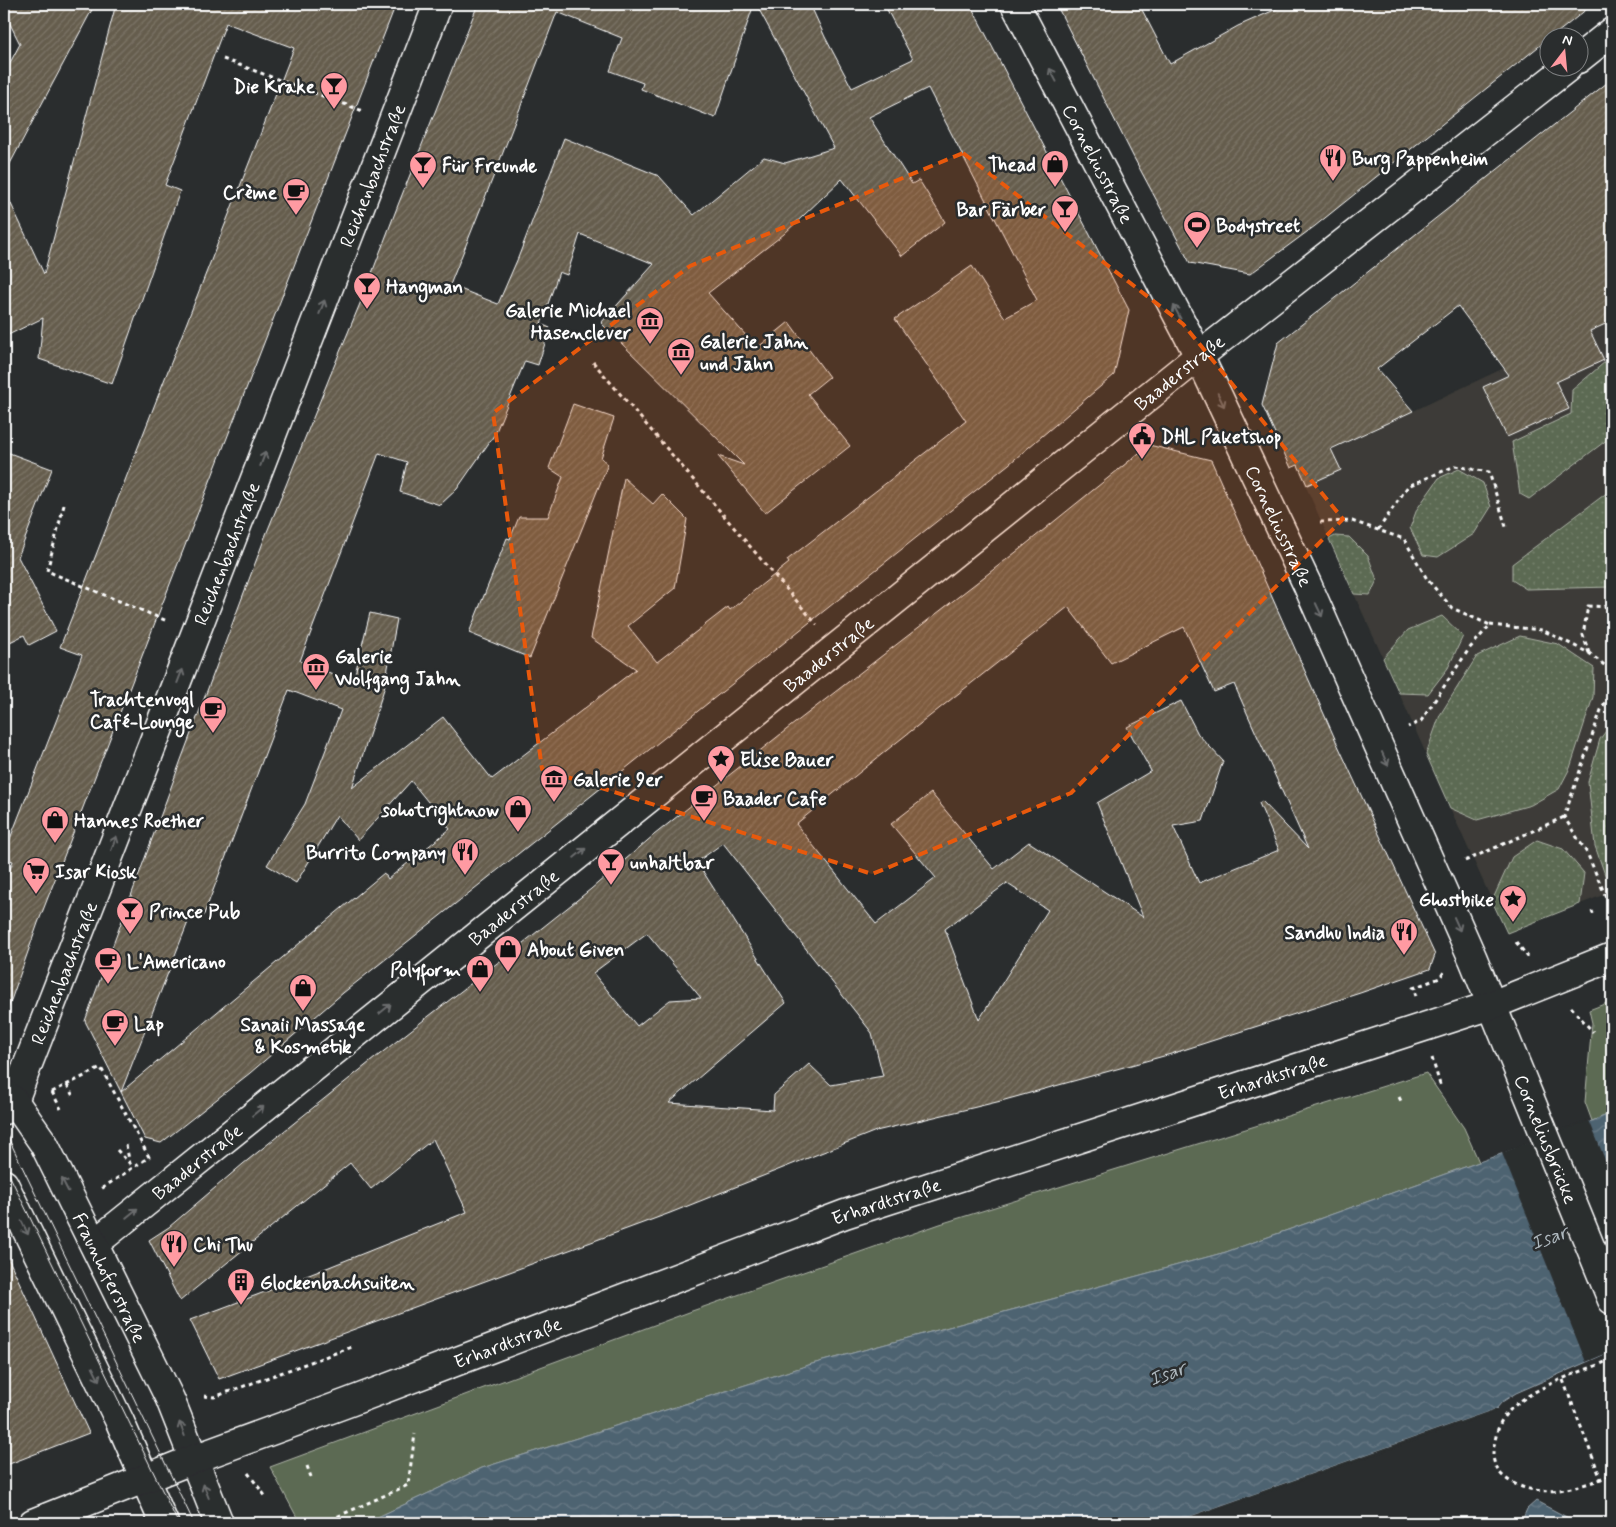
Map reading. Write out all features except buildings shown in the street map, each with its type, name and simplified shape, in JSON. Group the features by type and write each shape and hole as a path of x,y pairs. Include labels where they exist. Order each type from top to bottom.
{"street":[{"name":"Reichenbachstraße","path":"7,1101 26,1069 438,4"},
{"name":"Corneliusstraße","path":"1015,4 1199,356 1331,636 1492,1006"},
{"path":"1588,51 1612,32"},
{"name":"Baaderstraße","path":"94,1244 1199,356 1554,78"},
{"name":"Erhardtstraße","path":"33,1523 157,1474 348,1404 845,1214 1492,1006 1612,957"},
{"name":"Corneliusbrücke","path":"1492,1006 1612,1300"},
{"name":"Fraunhoferstraße","path":"7,1101 44,1144 170,1399 218,1523"},
{"path":"4,1184 116,1414 157,1474 164,1523"}],"path":[{"path":"223,59 366,112"},
{"path":"593,362 819,627"},
{"path":"1378,530 1408,486 1455,466 1490,472 1507,530"},
{"path":"64,505 47,571 170,622"},
{"path":"1320,522 1352,520 1404,539 1427,579 1452,608 1490,625 1542,630 1590,653 1612,671"},
{"path":"1590,653 1583,635 1588,606 1612,607"},
{"path":"1408,727 1421,721 1469,649 1490,625"},
{"path":"1465,861 1564,817 1601,710 1612,689"},
{"path":"1564,817 1587,853 1609,904"},
{"path":"26,1069 52,1092 101,1068 149,1156 101,1189 99,1186"},
{"path":"67,1085 74,1098"},
{"path":"1399,1096 1401,1101"},
{"path":"126,1145 132,1166"},
{"path":"116,1150 132,1166"},
{"path":"200,1394 214,1397 352,1347"},
{"path":"1612,1359 1542,1388 1506,1413 1496,1432 1492,1455 1498,1472 1513,1483 1533,1490 1556,1490 1577,1487 1612,1475"},
{"path":"1563,1380 1601,1479"},
{"path":"323,1523 408,1485 416,1434"},
{"path":"307,1466 311,1477"}],"highlighted area":[{"path":"963,153 1183,324 1343,519 1071,793 872,874 542,769 493,413 690,266"}],"shaded area":[{"path":"1612,321 1612,356 1572,390 1571,414 1529,499 1612,436 1612,489 1512,564 1599,587 1612,587 1612,723 1600,739 1595,846 1611,892 1580,904 1584,873 1512,857 1492,901 1450,808 1477,820 1520,636 1477,656 1440,715 1426,754 1399,693 1428,694 1408,630 1383,658 1354,594 1370,595 1335,536 1329,539 1297,466 1504,368 1546,352"}],"green space":[{"path":"1612,356 1612,436 1529,499 1520,494 1512,442 1571,414 1572,390"},
{"path":"1459,469 1483,483 1491,507 1474,534 1438,557 1423,555 1410,528 1417,509 1439,478"},
{"path":"1612,489 1612,587 1526,589 1512,580 1512,564"},
{"path":"1335,536 1349,537 1368,556 1377,580 1370,595 1354,594 1329,539"},
{"path":"1442,616 1463,636 1448,668 1428,694 1399,693 1383,658 1408,630"},
{"path":"1520,636 1558,644 1594,668 1593,697 1570,768 1559,789 1531,805 1477,820 1450,808 1426,754 1440,715 1477,656"},
{"path":"1612,723 1611,892 1595,846 1588,782 1600,739"},
{"path":"1537,840 1563,849 1584,873 1580,904 1507,933 1492,901 1512,857"},
{"path":"1612,1001 1612,1113 1592,1121 1585,1102 1592,1023 1589,1010"},
{"path":"1426,1073 1464,1128 1479,1162 1226,1252 812,1364 482,1468 365,1523 300,1523 270,1467 692,1311 940,1224"}],"water":[{"name":"Isar","path":"1612,1113 1612,1351 1516,1393 1502,1402 1496,1409 1172,1523 365,1523 482,1468 812,1364 1226,1252"},
{"path":"1536,1501 1578,1523 1521,1523 1527,1509"}],"pier":[{"path":"1589,1120 1612,1177 1612,1351 1586,1362 1502,1153"},
{"path":"1496,1409 1494,1412 1180,1523 1172,1523"}],"tram line":[{"path":"4,1129 194,1523"},
{"path":"4,1164 178,1523"}],"place":[{"name":"Die Krake","path":"334,110"},
{"name":"Burg Pappenheim","path":"1333,182"},
{"name":"Thead","path":"1055,188"},
{"name":"Für Freunde","path":"423,189"},
{"name":"Crème","path":"296,216"},
{"name":"Bar Färber","path":"1065,233"},
{"name":"Bodystreet","path":"1197,249"},
{"name":"Hangman","path":"367,310"},
{"name":"Galerie Michael Hasenclever","path":"650,345"},
{"name":"Galerie Jahn und Jahn","path":"681,376"},
{"name":"DHL Paketshop","path":"1142,460"},
{"name":"Galerie Wolfgang Jahn","path":"316,691"},
{"name":"Trachtenvogl Café-Lounge","path":"213,734"},
{"name":"Elise Bauer","path":"721,783"},
{"name":"Galerie 9er","path":"554,803"},
{"name":"Baader Cafe","path":"704,822"},
{"name":"sohotrightnow","path":"518,833"},
{"name":"Hannes Roether","path":"55,844"},
{"name":"Burrito Company","path":"465,876"},
{"name":"unhaltbar","path":"611,886"},
{"name":"Isar Kiosk","path":"36,895"},
{"name":"Ghostbike","path":"1513,923"},
{"name":"Prince Pub","path":"130,935"},
{"name":"Sandhu India","path":"1404,956"},
{"name":"About Given","path":"508,973"},
{"name":"L'Americano","path":"108,985"},
{"name":"Polyform","path":"480,993"},
{"name":"Sanaii Massage & Kosmetik","path":"303,1012"},
{"name":"Lap","path":"115,1047"},
{"name":"Chi Thu","path":"174,1268"},
{"name":"Glockenbachsuiten","path":"241,1306"}]}
